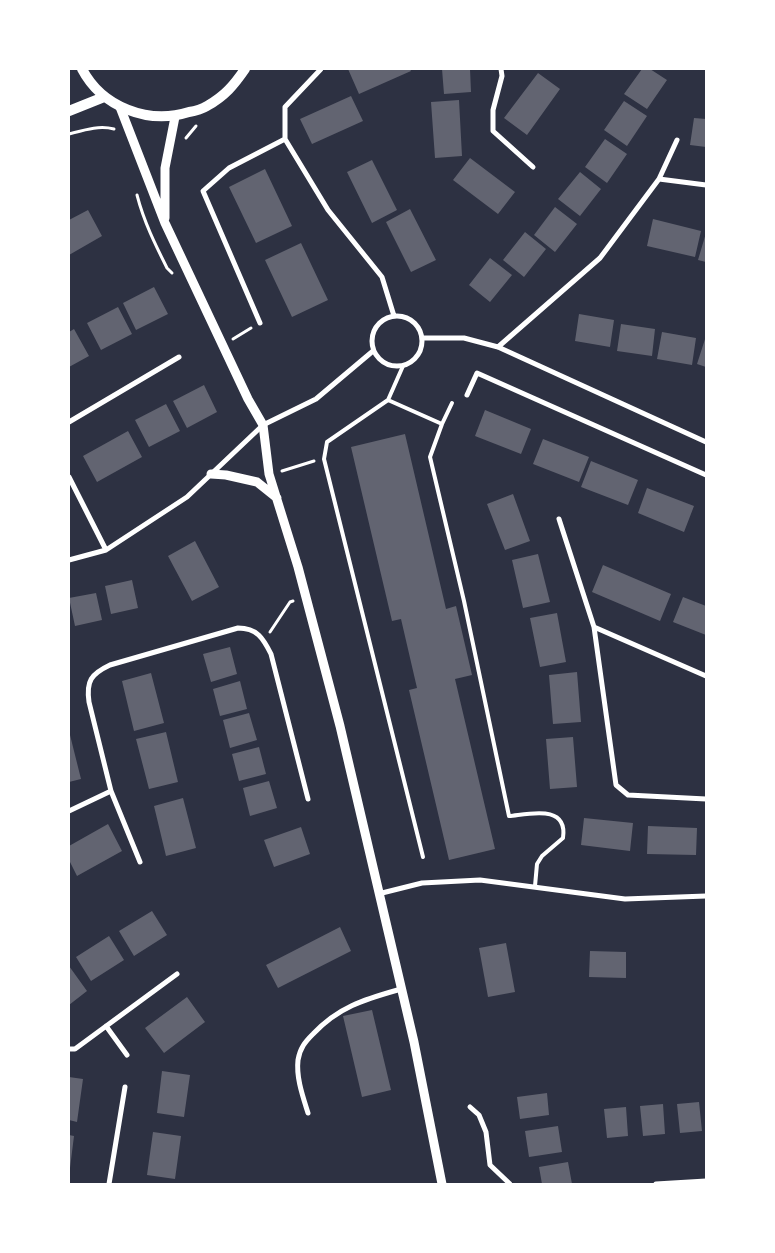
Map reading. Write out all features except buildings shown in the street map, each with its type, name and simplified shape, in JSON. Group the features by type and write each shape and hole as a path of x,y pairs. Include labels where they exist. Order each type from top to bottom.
{"main road":[{"path":"82,69 87,78 104,97 120,107 147,116 175,117 206,107 232,88 245,69"},
{"path":"69,111 104,97"}],"street":[{"path":"321,69 285,107 285,139 328,210 382,277 394,316"},
{"path":"501,69 502,76 493,110 493,131 533,167"},
{"path":"120,107 165,223 248,399 263,425 269,474 306,598 340,726 401,989 442,1184"},
{"path":"165,223 165,168 175,117"},
{"path":"260,323 203,191 229,168 285,139"},
{"path":"498,347 600,258 659,179 677,140"},
{"path":"659,179 706,185"},
{"path":"394,316 402,316 416,324 422,338 420,352 416,359 403,366 396,367 382,362 373,351 372,335 380,322 394,316"},
{"path":"422,338 464,338 498,347 706,442"},
{"path":"69,560 106,550 187,497 263,425 316,399 373,351"},
{"path":"69,422 179,357"},
{"path":"467,395 477,373 706,475"},
{"path":"211,474 226,475 257,482 277,498"},
{"path":"69,478 106,550"},
{"path":"559,519 594,627 616,785 628,795 706,799"},
{"path":"594,627 706,676"},
{"path":"140,862 111,791 89,702 88,691 94,673 110,665 238,628 258,633 265,641 270,654 308,799"},
{"path":"69,811 111,791"},
{"path":"378,894 422,883 480,880 625,899 706,896"},
{"path":"69,1050 75,1049 177,974"},
{"path":"308,1113 300,1086 298,1061 302,1045 324,1022 349,1005 401,989"},
{"path":"106,1026 127,1054"},
{"path":"109,1184 125,1087"},
{"path":"470,1107 479,1115 486,1132 490,1165 510,1184"},
{"path":"656,1184 706,1181"}],"lane":[{"path":"403,366 388,400 327,442 324,458 424,857"},
{"path":"388,400 442,424"},
{"path":"452,403 430,457 464,601 508,816 540,813 552,815 561,820 564,829 563,838 542,856 537,864 534,886"}],"path":[{"path":"70,128 70,134 93,130 98,127 114,129 122,133"},
{"path":"222,345 260,323"},
{"path":"269,474 324,458"},
{"path":"265,641 290,602 306,598"}]}
